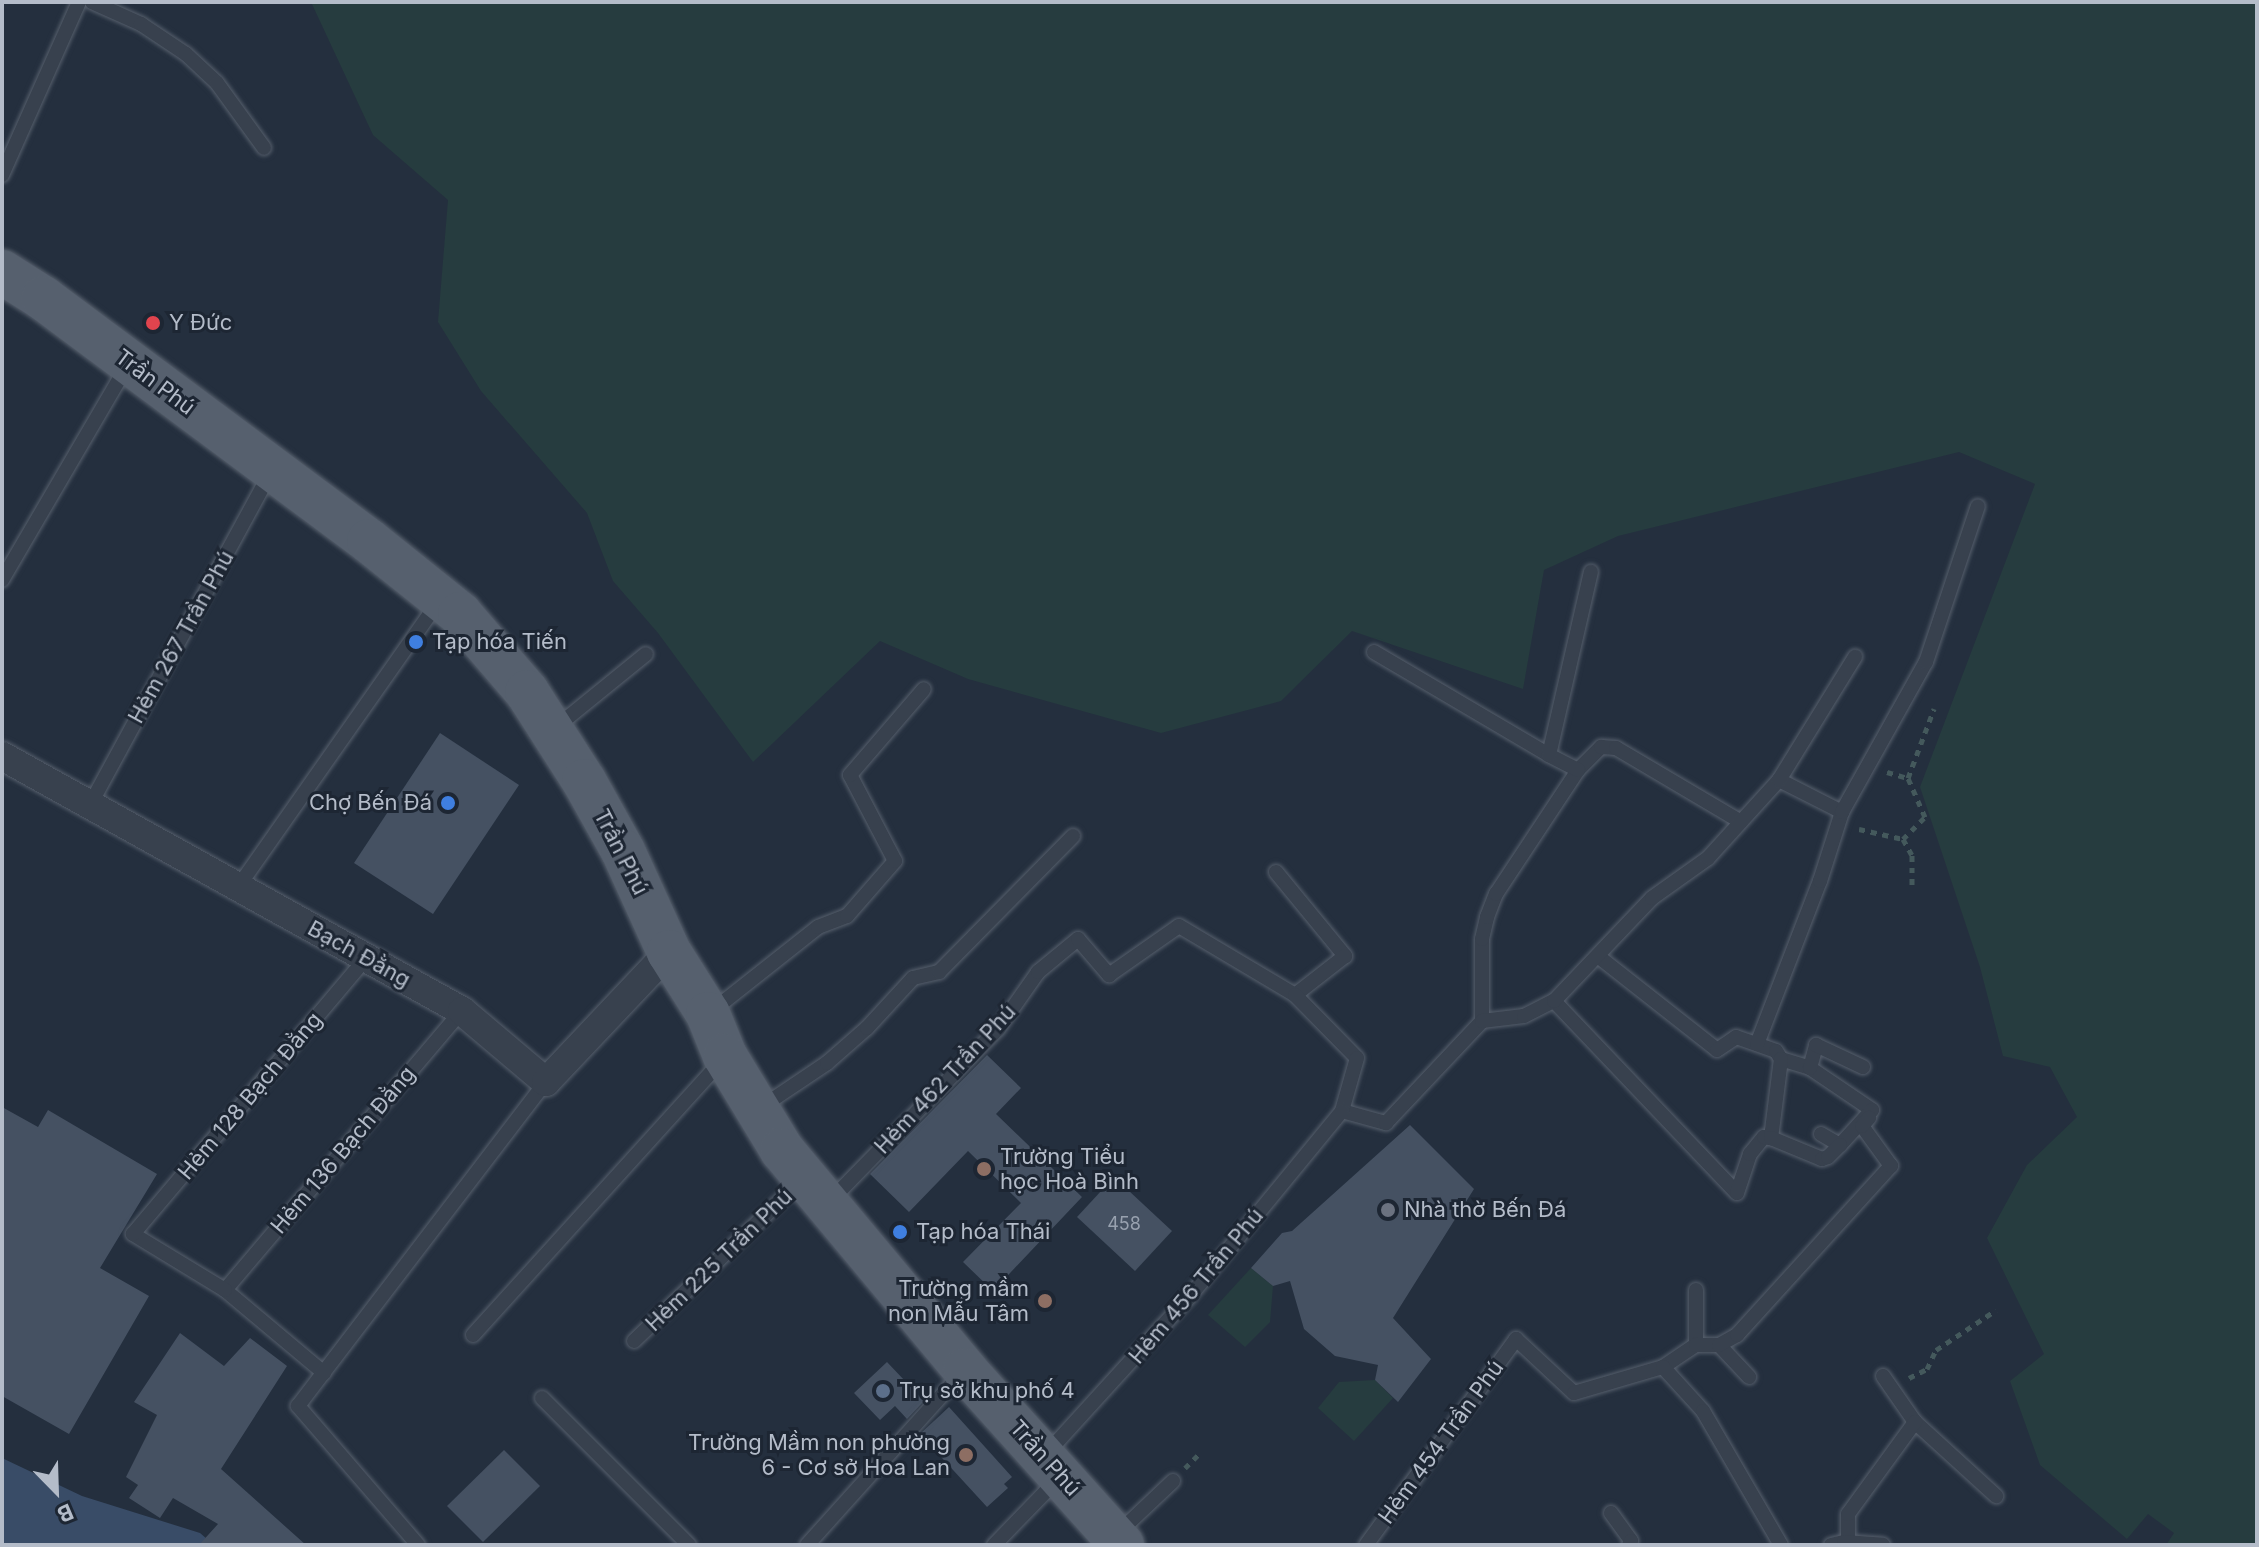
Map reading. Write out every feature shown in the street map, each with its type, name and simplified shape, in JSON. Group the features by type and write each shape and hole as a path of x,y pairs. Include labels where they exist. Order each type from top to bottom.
{"main road":[{"name":"Trần Phú","path":"2,272 43,298 460,614 527,692 623,851 669,952 708,1014 725,1056 756,1111 814,1192 965,1370 1118,1541"}],"street":[{"name":"Bạch Đằng","path":"2,756 462,1011 546,1082"},
{"path":"546,1082 669,952"}],"lane":[{"path":"2,175 79,2"},
{"path":"92,2 141,24 186,54 217,83 264,148"},
{"path":"2,580 129,363"},
{"name":"Hẻm 267 Trần Phú","path":"90,805 272,469"},
{"path":"1757,1044 1840,818 1926,662 1978,506"},
{"path":"1549,755 1591,572"},
{"path":"238,887 440,599"},
{"path":"1374,652 1578,770"},
{"path":"551,731 646,654"},
{"path":"1342,1111 1386,1123 1482,1021 1524,1016 1554,1001 1652,898 1708,858 1779,780 1855,657"},
{"path":"708,1014 818,927 847,916 895,861 850,775 924,689"},
{"path":"1482,1021 1482,939 1491,906 1578,770 1601,747 1616,748 1741,822"},
{"path":"1779,780 1840,818"},
{"path":"756,1111 827,1063 867,1028 913,978 939,972 1073,836"},
{"path":"1276,872 1345,956 1295,995"},
{"name":"Hẻm 462 Trần Phú","path":"814,1192 998,1029 1038,972 1078,939 1109,975 1179,926 1295,995 1357,1058 1342,1111"},
{"path":"1599,957 1717,1050 1736,1037 1776,1051 1781,1059 1771,1138"},
{"name":"Hẻm 128 Bạch Đằng","path":"225,1290 133,1234 366,958"},
{"path":"1554,1001 1737,1193 1750,1154 1764,1137 1808,1150 1822,1159 1840,1145 1872,1110 1810,1068 1781,1059"},
{"name":"Hẻm 136 Bạch Đằng","path":"225,1290 462,1011"},
{"path":"1810,1068 1816,1045 1863,1067"},
{"path":"473,1335 693,1096 725,1056"},
{"path":"418,1545 298,1406 546,1082"},
{"name":"Hẻm 456 Trần Phú","path":"994,1545 1169,1320 1342,1111"},
{"path":"1781,1545 1703,1411 1663,1367 1696,1345 1719,1345 1737,1335 1891,1166 1862,1126 1875,1112"},
{"path":"1821,1134 1840,1145"},
{"name":"Hẻm 225 Trần Phú","path":"634,1341 814,1192"},
{"path":"225,1290 324,1373"},
{"path":"1696,1290 1696,1345"},
{"name":"Hẻm 454 Trần Phú","path":"1366,1545 1516,1339 1574,1393 1663,1367"},
{"path":"1719,1345 1749,1377"},
{"path":"807,1545 965,1370"},
{"path":"1883,1376 1915,1422 1996,1496"},
{"path":"542,1398 689,1545"},
{"path":"1848,1542 1848,1514 1915,1422"},
{"path":"1118,1541 1173,1481"},
{"path":"1611,1513 1631,1541 1629,1545"},
{"path":"1831,1545 1848,1542 1883,1545"}],"path":[{"path":"1903,839 1925,817 1908,778 1934,709"},
{"path":"1840,818 1903,839 1912,855 1912,888"},
{"path":"1895,1393 1902,1382 1927,1369 1936,1350 1996,1310"}],"green space":[{"path":"311,2 2257,2 2257,1545 2166,1545 2174,1533 2148,1514 2127,1539 2040,1465 2010,1381 2044,1354 1987,1238 2027,1165 2077,1117 2050,1067 2003,1056 1980,967 1920,787 2035,484 1959,452 1618,536 1544,570 1523,689 1352,631 1281,701 1161,733 968,679 880,641 753,762 658,633 613,581 587,513 481,391 438,322 448,200 373,135"},
{"path":"1251,1268 1273,1286 1270,1322 1245,1347 1208,1315"},
{"path":"1375,1380 1393,1398 1354,1441 1318,1408 1339,1382"}],"water":[{"path":"2,1458 82,1496 200,1533 214,1545 2,1545"}],"building":[{"path":"440,733 519,785 433,914 354,863"},
{"path":"987,1055 1021,1088 996,1114 1082,1197 993,1291 963,1262 1021,1203 968,1151 909,1212 870,1174"},
{"path":"2,1107 38,1127 48,1110 157,1174 100,1268 149,1296 69,1434 2,1396"},
{"name":"Nhà thờ Bến Đá","path":"1410,1125 1474,1189 1393,1318 1431,1359 1398,1402 1375,1380 1378,1365 1335,1356 1304,1329 1290,1281 1273,1286 1251,1268 1282,1233 1292,1231"},
{"path":"1114,1177 1172,1231 1135,1271 1077,1217"},
{"path":"180,1333 224,1366 250,1338 287,1366 221,1469 306,1545 199,1545 218,1524 173,1498 160,1518 129,1498 138,1485 126,1477 157,1415 134,1402"},
{"name":"Trụ sở khu phố 4","path":"887,1362 924,1401 907,1419 895,1406 880,1420 854,1393"},
{"name":"Trường Mầm non phường 6 - Cơ sở Hoa Lan","path":"949,1407 1012,1477 1004,1484 1008,1488 987,1507 920,1434"},
{"path":"504,1450 540,1486 483,1542 447,1506"}],"place":[{"name":"Y Đức","path":"153,323"},
{"name":"Tạp hóa Tiến","path":"416,642"},
{"name":"Chợ Bến Đá","path":"448,803"},
{"name":"Trường Tiểu học Hoà Bình","path":"984,1169"},
{"name":"Nhà thờ Bến Đá","path":"1388,1210"},
{"name":"Tạp hóa Thái","path":"900,1232"},
{"name":"Trường mầm non Mẫu Tâm","path":"1045,1301"},
{"name":"Trụ sở khu phố 4","path":"883,1391"},
{"name":"Trường Mầm non phường 6 - Cơ sở Hoa Lan","path":"966,1455"}]}
